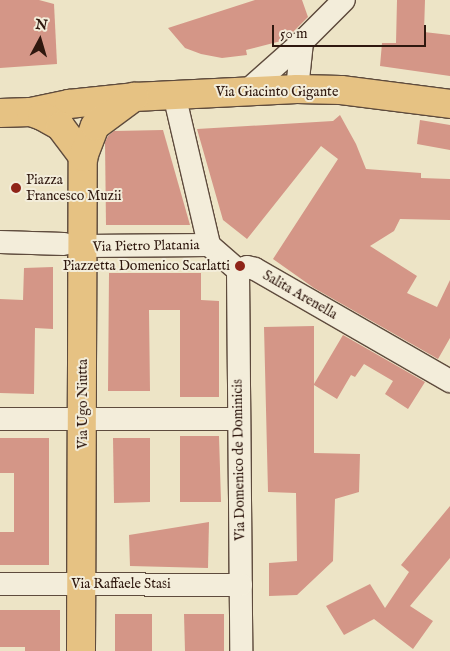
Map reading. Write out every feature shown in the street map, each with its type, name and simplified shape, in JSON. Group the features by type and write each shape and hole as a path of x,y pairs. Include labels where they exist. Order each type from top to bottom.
{"main road":[{"name":"Via Giacinto Gigante","path":"31,112 68,104 134,97 297,89 341,90 450,104"},
{"path":"83,157 96,126 134,97"},
{"path":"0,113 31,112 60,126 83,157"},
{"name":"Via Ugo Niutta","path":"81,651 83,420 73,245 83,157"}],"street":[{"path":"248,90 302,42 344,0"},
{"path":"297,89 302,42"},
{"path":"174,94 209,245 238,270"},
{"path":"0,242 73,245"},
{"name":"Via Pietro Platania","path":"73,245 209,245"},
{"name":"Salita Arenella","path":"238,270 255,269 450,381"},
{"name":"Via Domenico de Dominicis","path":"238,270 241,651"},
{"path":"0,418 238,420"},
{"name":"Via Raffaele Stasi","path":"0,584 241,585"}],"building":[{"path":"0,0 39,0 54,4 57,64 0,68"},
{"path":"255,0 302,0 308,17 285,40 246,50 247,55 222,58 201,54 185,48 168,28"},
{"path":"397,0 425,0 424,32 450,35 450,76 380,66 382,43 396,43"},
{"path":"340,115 356,144 366,169 421,173 421,178 450,179 450,220 400,219 394,231 370,246 417,276 407,293 437,307 450,280 450,338 438,359 314,288 273,259 338,159 321,146 247,239 223,220 197,129 333,121"},
{"path":"420,120 450,125 450,150 417,144"},
{"path":"163,130 190,225 106,225 105,142 108,136 114,131"},
{"path":"53,267 53,329 35,328 34,394 0,393 0,299 23,300 24,268"},
{"path":"109,273 201,273 201,300 219,301 219,397 180,397 180,310 149,310 150,391 108,391"},
{"path":"314,326 314,384 343,335 425,382 408,409 385,394 393,381 364,364 355,377 351,375 337,399 314,385 314,453 360,454 359,492 335,499 333,561 297,595 269,596 269,563 297,561 296,493 268,492 264,327"},
{"path":"180,436 219,436 221,502 180,502"},
{"path":"0,438 49,438 49,565 0,565 0,532 14,532 14,473 0,473"},
{"path":"113,438 150,438 150,502 114,503"},
{"path":"450,506 450,558 410,606 433,621 413,649 374,619 344,635 326,606 370,584 385,608 409,572 401,565"},
{"path":"209,522 208,568 130,566 129,535"},
{"path":"0,610 60,610 60,651 25,651 25,647 0,647"},
{"path":"115,614 152,614 152,651 115,651"},
{"path":"184,614 224,614 224,651 185,651"}],"place":[{"name":"Piazza Francesco Muzii","path":"16,188"},
{"name":"Piazzetta Domenico Scarlatti","path":"240,266"}]}
